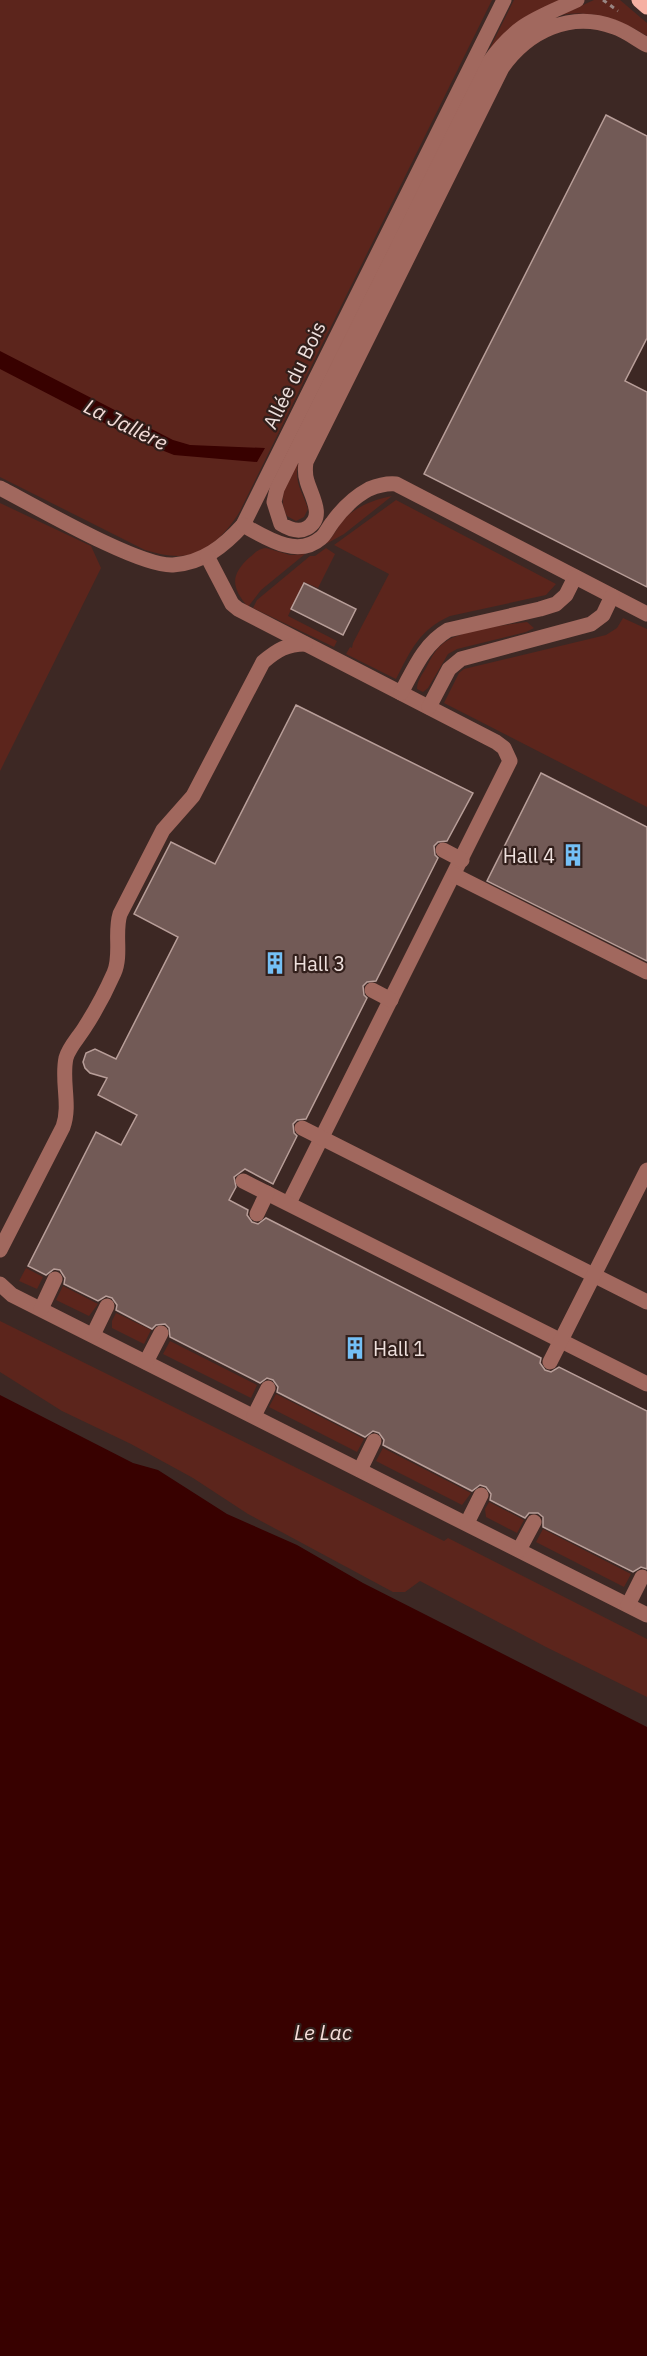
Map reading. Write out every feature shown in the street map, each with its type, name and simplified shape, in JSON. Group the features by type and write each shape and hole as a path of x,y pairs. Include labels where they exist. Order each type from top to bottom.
{"main road":[{"path":"639,0 647,7"}],"street":[{"name":"Allée du Bois","path":"0,488 146,560 170,565 197,560 229,541 243,525 504,0"},
{"path":"577,0 532,20 514,32 489,62 277,489 274,502 280,524 289,529 300,530 309,527 314,520 317,512 305,473 306,462 511,54 539,32 558,25 576,22 597,22 617,28 647,45"},
{"path":"243,525 267,539 284,545 297,547 311,544 321,538 343,509 361,493 379,485 396,484 647,614"},
{"path":"207,556 232,604 238,609 496,742 504,748 510,761 289,1203"},
{"path":"401,693 426,648 438,636 448,630 556,604 566,595 575,578"},
{"path":"429,707 449,669 461,659 591,624 603,615 612,596"},
{"path":"0,1250 63,1128 67,1115 66,1058 92,1016 114,973 117,965 118,922 129,896 163,830 194,796 263,662 283,647 305,644"},
{"path":"442,850 462,860"},
{"path":"454,875 647,972"},
{"path":"372,990 391,1000"},
{"path":"302,1128 647,1302"},
{"path":"550,1362 647,1170"},
{"path":"243,1181 647,1384"},
{"path":"257,1214 267,1193"},
{"path":"41,1309 55,1280"},
{"path":"0,1284 12,1294 41,1309 647,1615"},
{"path":"93,1335 107,1306"},
{"path":"146,1362 161,1333"},
{"path":"254,1416 268,1388"},
{"path":"360,1470 374,1441"},
{"path":"466,1524 481,1495"},
{"path":"519,1550 534,1522"},
{"path":"628,1605 642,1577"}],"shaded area":[{"path":"0,0 492,0 240,511 222,535 197,552 174,556 145,550 0,477"},
{"path":"514,0 565,0 492,49 490,48"},
{"path":"594,0 620,0 647,23 647,36 606,17 584,14 561,15"},
{"path":"299,460 297,475 299,486 308,509 304,517 296,521 287,516 283,494"},
{"path":"392,496 344,534 326,544 352,512 368,503"},
{"path":"396,500 556,584 546,595 450,616 439,622 423,634 396,679 346,654 350,647 352,648 389,574 334,545"},
{"path":"0,503 91,546 101,568 0,771"},
{"path":"266,548 290,555 305,554 261,590 248,607 238,593 236,575 243,563 259,550"},
{"path":"326,548 335,554 318,588 304,582 288,616 337,641 334,647 253,608 257,600 310,556 315,556"},
{"path":"623,618 647,629 647,807 444,703 459,673 464,669 606,635 617,628"},
{"path":"527,622 534,628 457,649 448,654 428,688 423,692 417,689 432,657 445,642 473,631"},
{"path":"26,1268 43,1277 37,1289 19,1281"},
{"path":"63,1286 98,1304 89,1316 56,1300"},
{"path":"116,1313 151,1330 144,1344 112,1328 112,1321"},
{"path":"0,1321 444,1541 448,1538 647,1639 647,1697 420,1581 405,1592 393,1592 248,1514 193,1478 131,1444 62,1411 0,1372"},
{"path":"170,1341 257,1385 251,1398 163,1354"},
{"path":"276,1394 364,1439 357,1452 269,1407"},
{"path":"383,1448 471,1493 462,1505 376,1461"},
{"path":"489,1502 524,1520 517,1533 486,1517 485,1509"},
{"path":"543,1529 631,1574 624,1587 536,1542"}],"water":[{"name":"La Jallère","path":"0,351 173,440 190,445 265,448 257,462 174,455 139,441 0,369"},
{"name":"Le Lac","path":"0,1395 133,1463 158,1470 227,1514 297,1545 363,1583 647,1727 647,2356 0,2356"}],"building":[{"path":"606,115 647,136 647,338 625,381 647,392 647,587 424,474"},
{"path":"304,583 356,609 343,635 291,609"},
{"path":"296,705 473,793 447,841 438,842 434,846 435,855 438,858 376,981 367,982 363,986 364,995 367,998 306,1119 297,1120 293,1124 294,1133 297,1136 273,1184 245,1169 234,1177 236,1187 229,1200 248,1210 247,1215 252,1222 258,1224 266,1218 541,1358 540,1363 545,1370 551,1372 559,1367 647,1411 647,1569 641,1567 633,1572 543,1527 543,1517 538,1513 529,1513 525,1518 490,1500 491,1494 486,1487 480,1485 472,1491 383,1445 384,1440 379,1433 373,1431 365,1437 277,1392 278,1387 273,1380 267,1378 260,1383 170,1337 169,1328 165,1324 156,1325 152,1329 116,1310 117,1305 112,1298 106,1296 98,1301 64,1284 65,1278 60,1270 54,1269 46,1275 28,1266 96,1132 121,1145 137,1115 98,1095 107,1078 90,1073 83,1062 86,1053 95,1049 116,1059 178,937 134,914 171,842 215,864"},
{"name":"Hall 4","path":"541,773 647,827 647,961 487,881"}],"place":[{"name":"Hall 4","path":"573,855"},
{"name":"Hall 3","path":"275,963"},
{"name":"Hall 1","path":"355,1348"}]}
